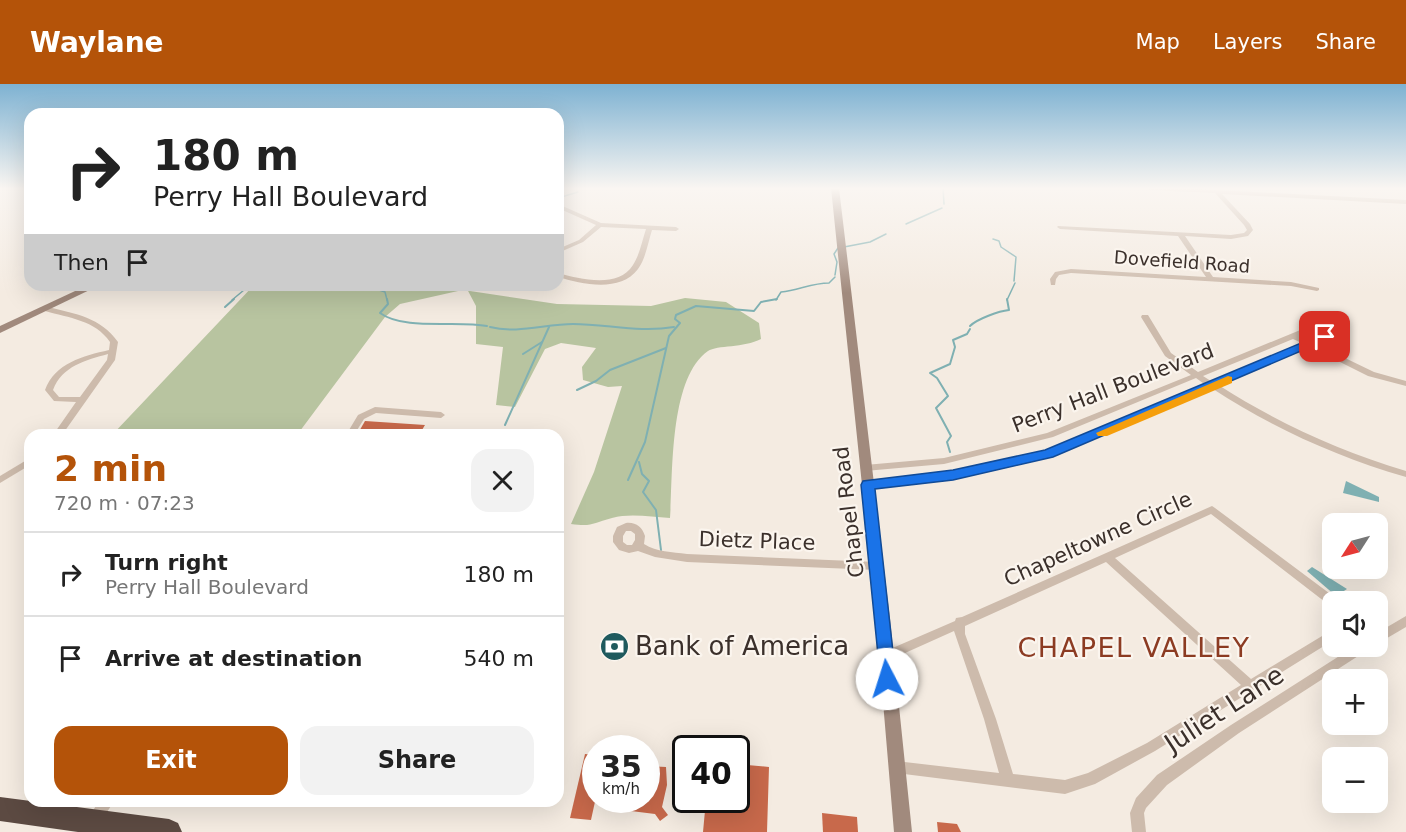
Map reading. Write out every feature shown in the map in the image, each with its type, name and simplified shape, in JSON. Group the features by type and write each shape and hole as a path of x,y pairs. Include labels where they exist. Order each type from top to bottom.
{"highway":[{"path":"0,809 169,832"}],"street":[{"path":"595,223 676,229"},
{"name":"Chapel Road","path":"839,223 877,566 903,832"},
{"path":"1060,227 1237,237 1248,234 1250,230 1246,223"},
{"path":"564,248 581,241 600,225"},
{"path":"564,276 604,281 627,276 635,267 650,228"},
{"path":"1180,234 1211,279"},
{"name":"Dovefield Road","path":"1053,284 1057,273 1071,271 1291,284 1317,289"},
{"path":"0,324 69,291"},
{"path":"0,330 56,308 84,291"},
{"path":"56,308 105,330 114,342 111,360 61,429"},
{"path":"1145,317 1168,354 1198,376 1306,439 1406,474"},
{"name":"Perry Hall Boulevard","path":"865,468 944,461 1050,435 1330,321"},
{"name":"Perry Hall Boulevard","path":"868,485 965,473 1048,454 1215,386 1341,330"},
{"path":"1294,336 1371,374 1406,384"},
{"path":"83,400 57,399 49,390 52,382 71,365 113,351"},
{"path":"354,429 361,417 375,410 441,415"},
{"path":"0,480 24,465"},
{"name":"Chapeltowne Circle","path":"885,657 960,621 1212,510 1322,594"},
{"name":"Dietz Place","path":"638,545 643,550 661,555 687,558 877,566"},
{"path":"1107,557 1249,686"},
{"path":"960,621 959,634 990,719 1008,781"},
{"path":"1388,632 1406,621"},
{"path":"896,767 1065,787 1090,779 1151,747 1322,641"},
{"name":"Juliet Lane","path":"1139,832 1137,813 1148,793 1162,780 1244,723 1348,657"},
{"path":"92,822 103,807"}],"green space":[{"path":"248,291 458,291 400,304 385,317 301,429 118,429"},
{"path":"468,291 557,304 651,306 685,298 726,302 759,323 761,339 708,351 695,364 686,382 680,404 673,453 670,518 626,516 588,525 571,524 594,472 622,386 608,387 583,380 582,367 596,348 561,343 545,349 515,407 496,405 503,347 476,344 476,306"}],"water":[{"path":"1346,481 1379,497 1379,502 1343,493"},
{"path":"1312,567 1322,573 1322,579 1331,579 1347,589 1330,591 1307,571"}],"building":[{"path":"365,421 425,425 423,429 360,429"},
{"path":"750,765 769,767 767,832 703,832 705,813 750,813"},
{"path":"582,767 582,813 593,813 591,820 570,818"},
{"path":"660,767 666,767 667,785 662,807 668,815 660,821 655,814 647,813 660,813"},
{"path":"822,813 857,817 858,832 823,832"},
{"path":"937,822 957,824 961,832 938,832"}],"waterway":[{"path":"844,247 870,242 886,234"},
{"path":"993,239 999,241 1001,247 1016,257 1014,281"},
{"path":"835,275 837,262 834,254 838,248"},
{"path":"777,299 781,292 829,283 835,277"},
{"path":"1007,300 1015,283"},
{"path":"232,300 243,291"},
{"path":"382,291 385,292 387,300"},
{"path":"225,307 234,299"},
{"path":"387,299 388,304 380,313 403,322 487,326"},
{"path":"628,480 645,442 669,336 680,323 675,319 676,315 696,306 754,311 761,302 777,299"},
{"path":"970,326 988,316 1009,310 1007,300"},
{"path":"490,327 521,329 563,324 636,329 674,327"},
{"path":"505,425 549,327"},
{"path":"950,452 947,442 951,436 936,408 948,396 937,378 930,373 950,364 955,347 953,340 967,334 970,329"},
{"path":"523,354 542,342"},
{"path":"577,390 596,381 610,370 666,348"},
{"path":"639,462 642,474 649,481 643,492 656,510 661,550"}],"slow traffic":[{"path":"1103,433 1228,380"}],"place":[{"name":"Bank of America","path":"614,646"}],"district":[{"name":"CHAPEL VALLEY","path":"1134,648"}],"route":[{"path":"887,679 883,619 868,485 988,469 1048,454 1215,386 1325,337"}]}
